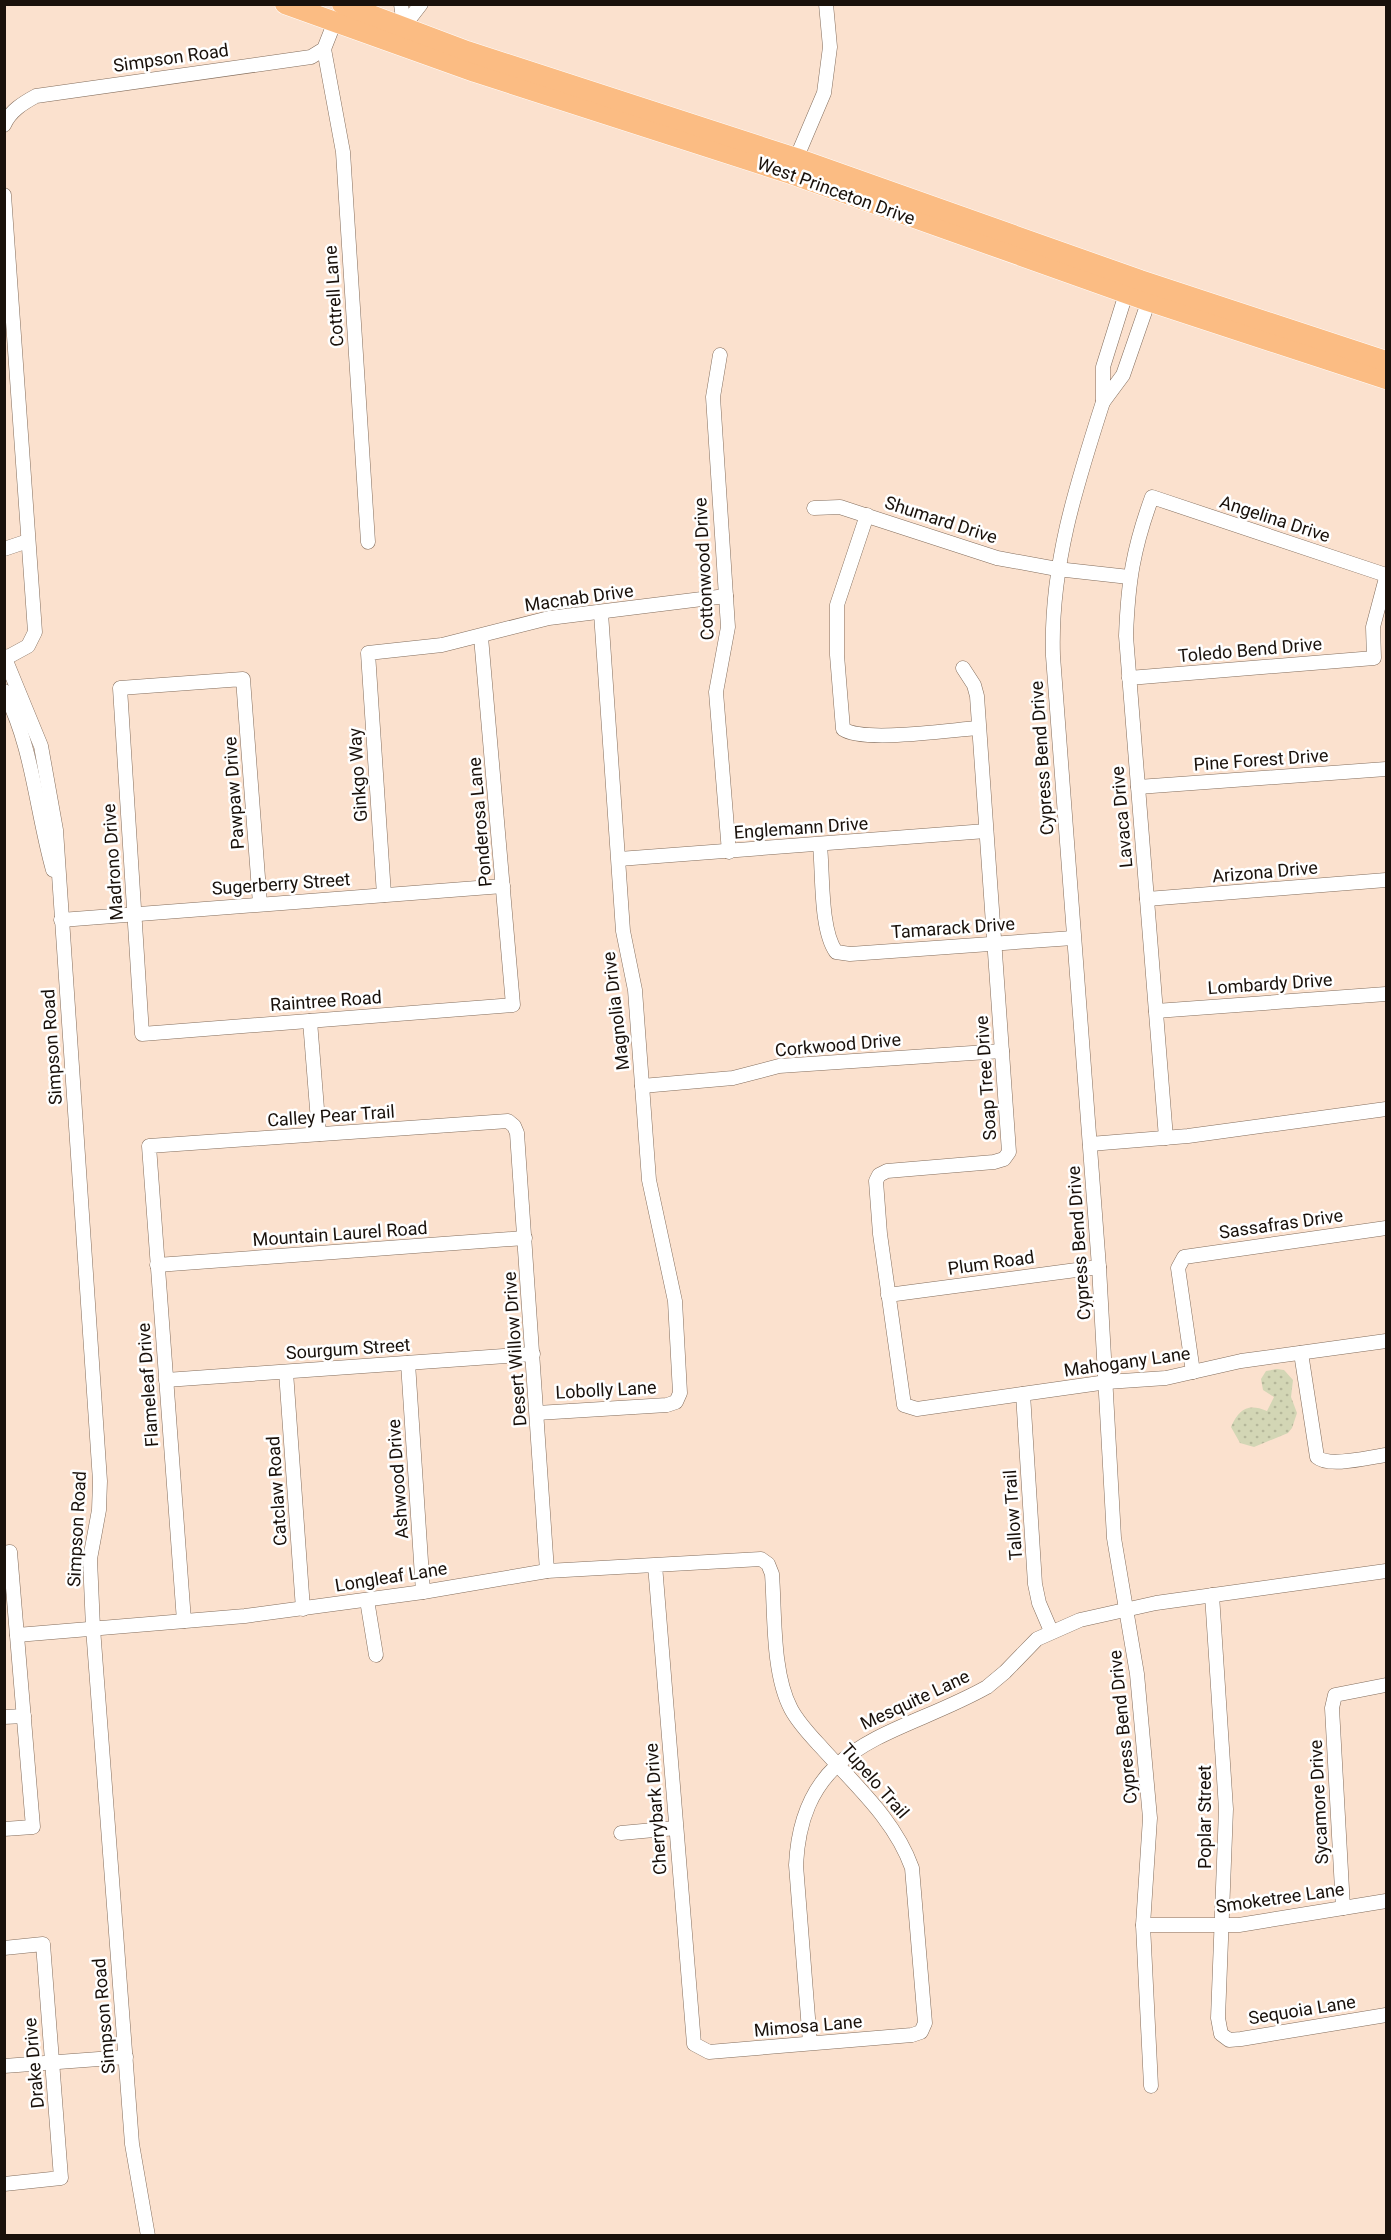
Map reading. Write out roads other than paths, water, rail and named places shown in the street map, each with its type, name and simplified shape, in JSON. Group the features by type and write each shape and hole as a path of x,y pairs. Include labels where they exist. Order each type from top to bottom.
{"highway":[{"name":"West Princeton Drive","path":"285,4 404,26 468,51 1129,285 1386,379"},
{"name":"West Princeton Drive","path":"338,13 475,72 794,166"},
{"name":"West Princeton Drive","path":"1151,293 1386,361"}],"street":[{"path":"401,4 404,26"},
{"path":"404,26 421,4"},
{"path":"794,166 824,93 830,47 826,4"},
{"path":"324,49 338,13"},
{"name":"Simpson Road","path":"4,125 7,117 36,96 311,57 324,49"},
{"name":"Cottrell Lane","path":"324,49 343,152 368,542"},
{"name":"Simpson Road","path":"4,195 35,632 28,646 5,657 41,746 56,830 100,1481 99,1510 90,1559 93,1628 132,2144 148,2235"},
{"name":"Cypress Bend Drive","path":"1129,285 1103,367 1103,402 1071,502 1057,569 1053,656 1107,1382 1114,1538 1137,1674 1150,1818 1143,1925 1150,2086"},
{"name":"Cypress Bend Drive","path":"1103,402 1123,375 1151,293"},
{"name":"Cottonwood Drive","path":"720,355 713,397 728,627 716,692 729,852"},
{"name":"Angelina Drive","path":"1152,497 1386,577"},
{"name":"Lavaca Drive","path":"1152,497 1140,530 1129,577 1126,636 1166,1138"},
{"name":"Shumard Drive","path":"814,508 840,507 997,558 1057,569 1129,577"},
{"path":"867,515 837,604 837,655 843,729 851,735 978,728"},
{"path":"4,549 28,541"},
{"name":"Toledo Bend Drive","path":"1129,678 1374,658 1373,627 1386,577"},
{"name":"Macnab Drive","path":"368,653 418,650 481,637 533,620 726,596"},
{"name":"Magnolia Drive","path":"601,613 623,931 635,990 652,1202 675,1301 680,1394 676,1402"},
{"name":"Ponderosa Lane","path":"481,637 513,1005"},
{"name":"Ginkgo Way","path":"368,653 384,895"},
{"name":"Soap Tree Drive","path":"907,1408 902,1400 876,1181 879,1175 895,1169 994,1162 1008,1156 978,728 974,685 963,668"},
{"name":"Madrono Drive","path":"141,1034 120,688 243,679"},
{"name":"Pawpaw Drive","path":"243,679 260,904"},
{"name":"Simpson Road","path":"4,691 19,724 31,765 42,832 60,895"},
{"name":"Pine Forest Drive","path":"1138,787 1386,770"},
{"name":"Englemann Drive","path":"619,859 820,846 986,831"},
{"name":"Tamarack Drive","path":"820,846 827,928 830,944 836,952 850,954 1073,938"},
{"name":"Arizona Drive","path":"1147,899 1386,880"},
{"name":"Sugerberry Street","path":"61,920 503,886"},
{"name":"Lombardy Drive","path":"1156,1011 1386,994"},
{"name":"Raintree Road","path":"141,1034 513,1005"},
{"path":"310,1021 319,1134"},
{"name":"Corkwood Drive","path":"642,1086 733,1078 779,1066 1002,1051"},
{"path":"1090,1144 1166,1138 1386,1109"},
{"name":"Calley Pear Trail","path":"149,1146 508,1121 514,1126"},
{"name":"Desert Willow Drive","path":"514,1126 517,1133 525,1238 547,1570"},
{"name":"Flameleaf Drive","path":"149,1146 184,1621"},
{"name":"Sassafras Drive","path":"1193,1372 1178,1268 1181,1260 1188,1255 1386,1228"},
{"name":"Mountain Laurel Road","path":"157,1265 525,1238"},
{"name":"Plum Road","path":"888,1295 1099,1267"},
{"name":"Mahogany Lane","path":"907,1408 917,1409 1107,1382 1166,1378 1220,1365 1386,1341"},
{"path":"1301,1353 1315,1451 1321,1461 1332,1462 1386,1455"},
{"name":"Sourgum Street","path":"166,1380 533,1354"},
{"name":"Ashwood Drive","path":"408,1363 423,1592"},
{"name":"Catclaw Road","path":"286,1372 303,1608"},
{"name":"Tallow Trail","path":"1023,1394 1035,1584 1039,1603 1051,1630"},
{"name":"Lobolly Lane","path":"537,1413 667,1405 676,1402"},
{"path":"4,1829 33,1827 17,1635 7,1553"},
{"name":"Longleaf Lane","path":"17,1635 303,1608 423,1592 547,1570 760,1559 768,1564"},
{"name":"Tupelo Trail","path":"768,1564 772,1574 779,1666 783,1689 791,1709 804,1728 892,1825 912,1868 926,2023 921,2032"},
{"name":"Cherrybark Drive","path":"655,1565 693,2039 698,2048"},
{"name":"Mesquite Lane","path":"810,2043 796,1865 797,1841 814,1793 836,1764 856,1748 987,1687 1037,1639 1051,1630 1080,1620 1156,1603 1386,1571"},
{"name":"Poplar Street","path":"1212,1595 1226,1809 1218,2018 1224,2038"},
{"path":"367,1600 375,1655"},
{"name":"Sycamore Drive","path":"1343,1908 1332,1708 1335,1695 1386,1685"},
{"path":"4,1718 24,1716"},
{"path":"621,1833 676,1828"},
{"name":"Smoketree Lane","path":"1143,1925 1220,1926 1386,1901"},
{"name":"Drake Drive","path":"4,1948 43,1944 61,2178 4,2184"},
{"name":"Sequoia Lane","path":"1224,2038 1241,2039 1386,2015"},
{"name":"Mimosa Lane","path":"698,2048 710,2052 912,2035 921,2032"},
{"path":"4,2066 126,2056"}]}
